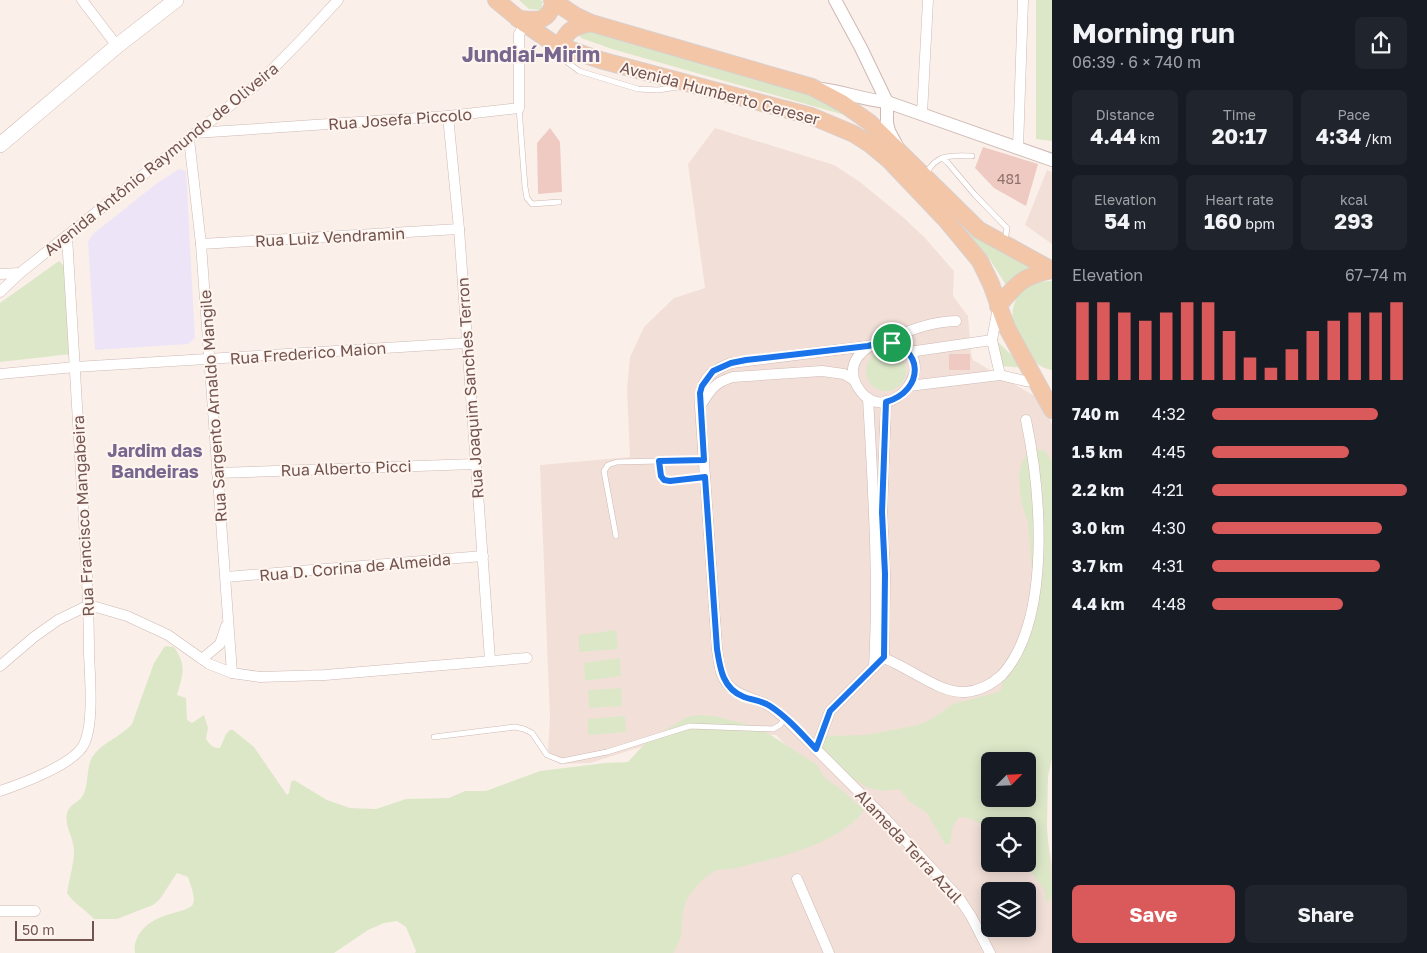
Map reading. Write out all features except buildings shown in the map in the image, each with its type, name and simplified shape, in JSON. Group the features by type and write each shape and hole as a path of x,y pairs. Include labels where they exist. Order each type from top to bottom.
{"main road":[{"path":"0,145 117,46 176,0"},
{"name":"Avenida Humberto Cereser","path":"494,1 555,43 600,60 811,116 854,134 871,145 889,160 965,242 980,261 1007,328 1044,381 1052,410"},
{"path":"522,21 544,18 551,13 553,1"},
{"name":"Avenida Humberto Cereser","path":"553,1 591,23 812,87 842,103 869,122 979,230 1052,270"},
{"path":"555,43 569,30 591,23"},
{"path":"998,306 1016,284 1022,280 1029,276 1052,270"}],"street":[{"path":"82,0 117,46"},
{"name":"Avenida Antônio Raymundo de Oliveira","path":"0,292 20,273 261,81 338,0"},
{"path":"835,0 887,102 889,131 900,152"},
{"path":"922,114 928,0"},
{"path":"1018,148 1023,0"},
{"path":"519,108 520,34 522,21"},
{"path":"812,87 850,94 866,100 887,102 1052,160"},
{"name":"Rua Josefa Piccolo","path":"192,136 448,116 519,108"},
{"name":"Rua Joaquim Sanches Terron","path":"448,116 490,660"},
{"name":"Rua Sargento Arnaldo Mangile","path":"192,136 232,673"},
{"name":"Rua Luiz Vendramin","path":"201,244 458,229"},
{"name":"Rua Francisco Mangabeira","path":"0,791 44,774 70,759 79,752 85,743 88,730 90,704 89,605 67,236"},
{"path":"0,274 20,273"},
{"path":"998,306 992,340 1000,375"},
{"path":"909,352 913,361 914,376 909,386 899,396 886,402 879,402 868,398 860,391 854,380 853,370 855,361 868,346 938,321 956,321"},
{"path":"882,342 892,343 909,352 992,340"},
{"name":"Rua Frederico Maion","path":"0,374 75,367 466,343"},
{"name":"Alameda Terra Azul","path":"868,346 731,363 713,371 706,378 702,386 700,406 717,649 721,672 727,685 732,690 741,696 769,705 785,718 919,853 959,898 971,916 990,953"},
{"path":"700,406 712,388 733,376 822,371 844,374 854,380"},
{"path":"909,386 1000,375 1025,381 1044,381"},
{"path":"868,398 879,656"},
{"path":"816,749 830,711 874,667 879,656 885,574 882,512 886,402"},
{"path":"879,656 950,691 964,693 975,691 998,678 1019,656 1035,623 1043,564 1041,503 1026,420"},
{"name":"Rua Alberto Picci","path":"217,473 475,464"},
{"name":"Rua D. Corina de Almeida","path":"226,577 483,556"},
{"path":"0,666 34,637 58,620 89,605 127,616 168,635 202,659 232,673 260,676 325,675 528,658"},
{"path":"202,659 220,644 228,617"},
{"path":"797,879 829,953"},
{"path":"0,911 35,910"}],"lane":[{"path":"519,108 524,186 527,198 532,204 559,202"},
{"path":"924,177 936,160 972,156"},
{"path":"942,158 1007,228 1006,235 1001,243"},
{"path":"616,536 604,471 608,465 617,462 704,460"},
{"path":"659,461 661,476 664,480 705,477"},
{"path":"434,737 515,727 532,733 547,755 562,761 606,752 690,726 773,729 780,725 785,718"}],"shaded area":[{"path":"715,128 834,165 860,182 904,218 925,238 954,271 953,296 968,316 973,360 1038,398 1048,411 1052,425 1052,740 1040,799 1052,864 1052,953 596,953 712,867 840,802 776,735 694,730 590,763 560,764 553,760 548,750 550,719 540,465 630,457 627,388 630,357 644,327 674,298 705,288 688,164"},
{"path":"179,169 186,171 195,338 188,344 95,350 88,242 93,234 156,184"},
{"path":"1047,170 1052,172 1052,244 1025,225"}],"green space":[{"path":"519,0 541,0 543,2 541,10 529,9"},
{"path":"1036,0 1052,0 1052,141 1036,139"},
{"path":"583,29 820,98 855,118 612,49 581,38 578,32"},
{"path":"966,231 1033,267 1019,273 1006,285 989,258"},
{"path":"59,261 65,267 71,354 0,362 0,303"},
{"path":"1043,281 1052,281 1052,370 1037,364 1031,356 1015,327 1012,314 1017,297 1024,288"},
{"path":"998,342 1025,368 1002,366"},
{"path":"890,351 897,354 903,360 906,371 905,379 897,388 890,391 882,391 875,388 867,379 866,367 869,360 878,352"},
{"path":"1031,448 1045,451 1052,461 1052,758 1048,777 1047,827 1052,888 1051,898 1046,904 1045,891 1031,872 1036,872 1036,817 981,817 981,824 968,818 959,817 953,826 950,844 945,844 927,813 909,801 899,789 885,791 868,788 837,768 827,758 821,746 826,736 866,735 918,725 930,720 953,704 1001,690 1006,659 1031,635 1037,598 1031,562 1028,523 1021,501 1019,477 1022,462"},
{"path":"616,630 618,649 579,652 579,635"},
{"path":"165,646 174,647 181,660 183,670 177,695 186,698 187,720 192,723 204,715 208,728 206,739 215,747 220,748 226,734 233,730 254,747 287,795 291,782 294,780 327,800 350,808 376,809 406,799 449,798 465,791 486,791 540,771 628,762 647,741 687,717 698,715 714,716 758,727 817,765 824,777 864,810 840,832 808,848 741,867 714,871 707,876 688,897 683,913 680,937 673,953 415,953 416,951 406,927 397,921 384,923 368,930 334,953 135,953 137,938 150,923 184,910 193,904 193,894 188,877 177,873 160,899 153,905 117,919 94,919 72,900 67,893 74,851 66,818 68,810 84,793 89,764 93,756 101,747 123,733 132,724 154,663"},
{"path":"620,658 621,676 585,681 584,663"},
{"path":"621,688 622,706 589,708 588,690"},
{"path":"625,716 626,732 588,735 588,719"}],"district":[{"name":"Jundiaí-Mirim","path":"531,54"},
{"name":"Jardim das Bandeiras","path":"155,460"}],"route":[{"path":"882,342 892,343 909,352 913,361 914,376 904,392 893,400 886,402 882,512 885,574 884,657 830,711 816,749 769,705 741,696 727,685 721,672 717,649 705,477 664,480 661,476 659,461 704,460 700,393 706,378 713,371 724,365 746,360 868,346 882,342"}]}
